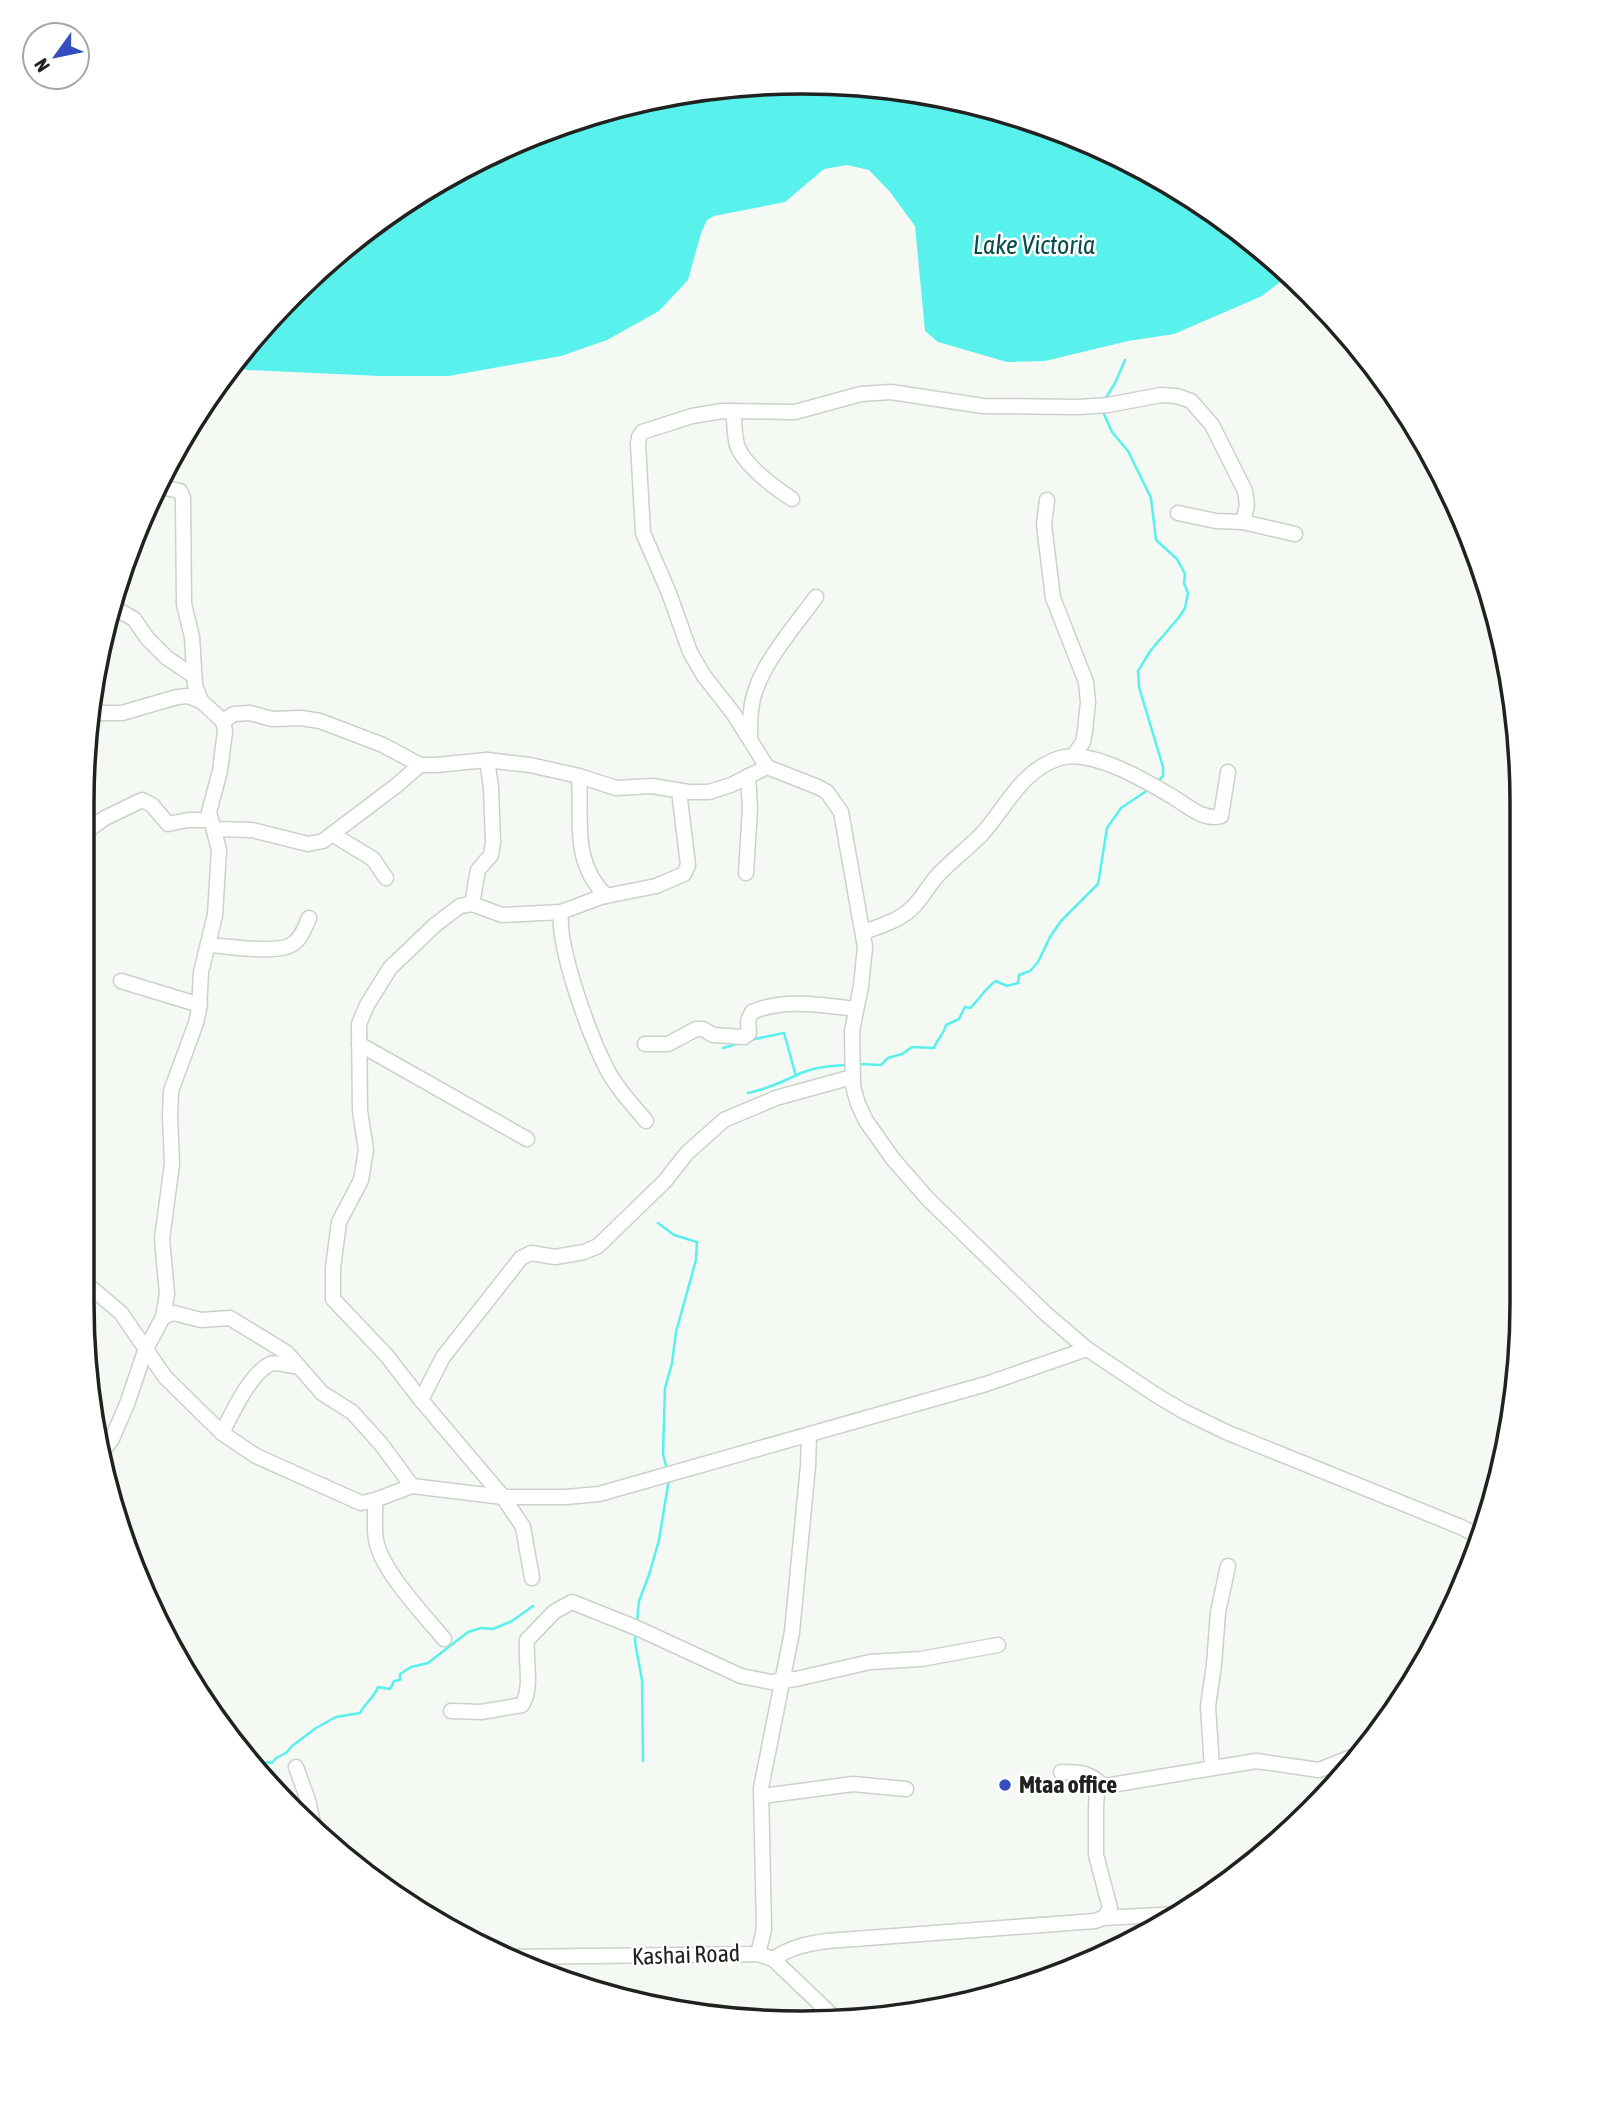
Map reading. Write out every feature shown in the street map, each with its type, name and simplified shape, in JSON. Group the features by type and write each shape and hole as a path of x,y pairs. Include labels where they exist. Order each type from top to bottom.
{"street":[{"path":"1243,522 1247,505 1245,491 1212,425 1191,401 1177,396 1161,395 1089,407 983,406 891,392 861,394 794,412 722,411 692,416 642,432 638,444 643,533 670,593 690,652 768,767 827,792 842,812 864,932 863,970 852,1031 852,1077 858,1104 866,1121 893,1159 937,1208 1045,1313 1087,1349 1156,1395 1203,1422 1471,1532"},
{"path":"734,411 740,452 768,482 792,499"},
{"path":"167,488 180,491 183,498 184,604 192,637 194,676 201,701"},
{"path":"1047,500 1044,526 1053,598 1086,682 1088,702 1085,731 1083,742 1074,755"},
{"path":"1178,513 1216,521 1243,522 1295,534"},
{"path":"750,739 752,705 758,684 784,641 816,597"},
{"path":"121,612 134,619 147,638 167,658 194,676"},
{"path":"101,713 122,713 188,696 201,701 223,721 225,730 220,771 210,804 219,850 215,915 201,972 200,1005 196,1023 171,1091 172,1164 162,1239 167,1294 163,1317 145,1350 127,1404 108,1444"},
{"path":"223,721 234,714 250,713 272,719 301,718 320,721 383,745 420,765 487,760 530,765 616,788 652,786 679,791 709,792 722,789 768,767"},
{"path":"864,932 894,920 913,908 936,877 980,835 1024,781 1057,759 1074,755 1103,763 1136,777 1207,817 1221,816 1228,772"},
{"path":"472,904 478,870 491,855 493,843 487,760"},
{"path":"94,826 142,800 152,805 168,824 188,820 244,829 308,844 323,841 420,765"},
{"path":"579,776 582,856 589,875 606,895"},
{"path":"746,873 750,808 748,776"},
{"path":"532,1578 523,1527 503,1497 387,1356 333,1299 333,1268 339,1222 361,1180 366,1150 360,1111 359,1024 363,1012 390,968 460,906 472,904 502,915 561,912 606,895 656,886 684,874 688,865 679,791"},
{"path":"332,834 373,859 386,878"},
{"path":"561,912 565,949 600,1053 616,1085 646,1121"},
{"path":"209,945 284,948 297,941 309,918"},
{"path":"121,981 200,1005"},
{"path":"645,1044 674,1042 696,1029 703,1029 713,1035 744,1037 749,1033 748,1021 752,1012 771,1006 798,1004 856,1009"},
{"path":"359,1044 527,1139"},
{"path":"421,1400 443,1357 521,1258 531,1253 555,1257 584,1252 598,1246 666,1181 705,1134 724,1120 776,1098 852,1077"},
{"path":"94,1290 121,1313 165,1377 222,1433 256,1456 361,1503 412,1486 503,1497 599,1494 986,1384 1087,1349"},
{"path":"163,1317 174,1313 201,1320 230,1318 287,1353 322,1393 352,1412 381,1444 412,1486"},
{"path":"222,1433 243,1394 265,1368 276,1363 298,1366"},
{"path":"758,1954 764,1929 762,1796 768,1750 792,1632 808,1466 808,1434"},
{"path":"375,1500 375,1535 381,1555 417,1607 444,1639"},
{"path":"1212,1768 1208,1706 1218,1612 1228,1566"},
{"path":"451,1712 481,1712 522,1706 525,1703 528,1683 527,1640 554,1612 572,1602 758,1681 784,1680 870,1662 921,1659 999,1645"},
{"path":"1103,1918 1110,1908 1096,1854 1097,1790 1102,1785 1256,1761 1319,1770 1341,1761"},
{"path":"296,1767 311,1812"},
{"path":"1061,1772 1086,1773 1102,1785"},
{"path":"762,1796 853,1784 906,1789"},
{"path":"774,1959 789,1949 827,1941 1159,1915"},
{"name":"Kashai Road","path":"528,1957 758,1954 774,1959 827,2010"}],"water":[{"name":"Lake Victoria","path":"802,94 894,101 940,108 1029,132 1073,148 1156,189 1233,241 1280,282 1262,296 1174,334 1128,341 1045,361 1007,362 938,342 925,331 915,226 890,192 869,170 847,165 824,169 785,202 714,216 707,220 688,280 659,311 607,340 561,356 449,376 243,369 270,336 336,270 371,241 448,189 531,148 575,132 664,108 756,96"}],"waterway":[{"path":"1104,401 1125,360"},
{"path":"1103,412 1112,432 1128,451 1151,498 1156,540 1177,559 1185,574 1184,583 1188,593 1180,616 1151,650 1138,671 1139,687 1163,767 1163,776 1158,781"},
{"path":"859,1064 881,1065 888,1058 902,1054 912,1047 934,1048 946,1025 959,1019 965,1007 970,1008 992,984 996,981 1007,986 1018,983 1019,975 1030,971 1038,962 1061,921 1098,884 1107,828 1121,808 1148,790"},
{"path":"750,1040 784,1033 796,1076"},
{"path":"723,1048 740,1043"},
{"path":"748,1093 812,1069 846,1065"},
{"path":"658,1223 674,1235 697,1242 696,1260 676,1332 665,1388 663,1454 667,1470"},
{"path":"637,1622 639,1601 659,1540 669,1479"},
{"path":"265,1764 272,1763 316,1728 336,1717 360,1713 378,1687 390,1689 394,1681 400,1680 400,1674 411,1667 428,1663 468,1632 481,1628 493,1629 512,1621 533,1606"},
{"path":"636,1632 635,1642 642,1680 643,1761"}],"place":[{"name":"Mtaa office","path":"1005,1785"}]}
